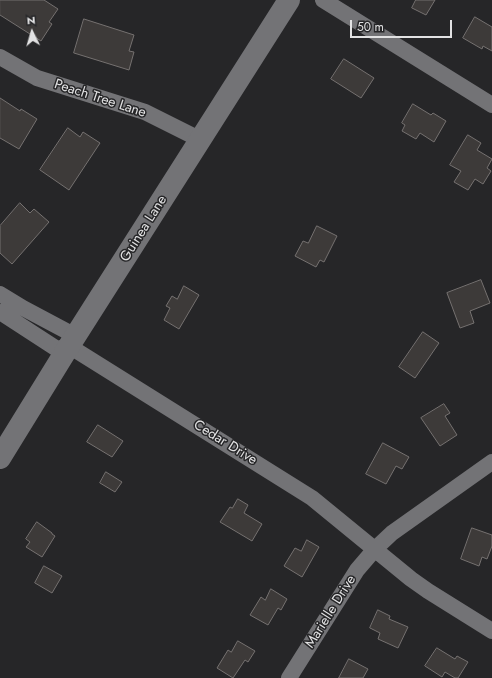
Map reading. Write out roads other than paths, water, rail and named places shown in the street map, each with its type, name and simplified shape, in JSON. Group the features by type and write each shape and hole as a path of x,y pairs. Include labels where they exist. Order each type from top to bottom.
{"street":[{"name":"Guinea Lane","path":"0,458 69,346 289,0"},
{"path":"323,0 492,105"},
{"name":"Peach Tree Lane","path":"0,57 18,69 46,82 145,112 200,140"},
{"path":"2,304 23,308 70,333 69,346"},
{"name":"Cedar Drive","path":"69,346 312,498 428,591 492,631"},
{"path":"375,548 392,533 492,462"},
{"name":"Marielle Drive","path":"289,678 358,570 375,548"}]}
